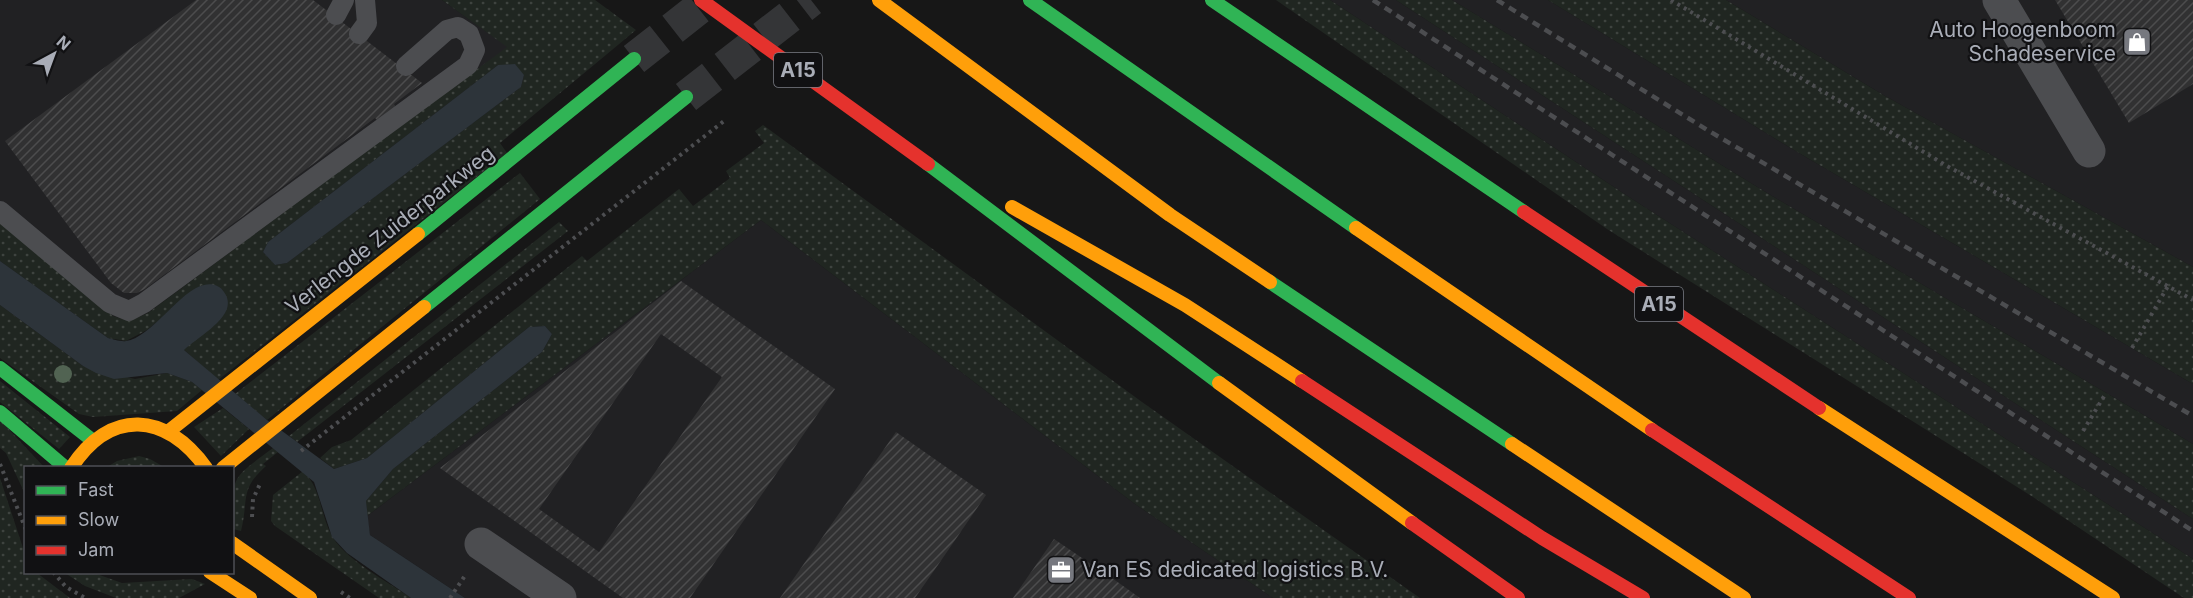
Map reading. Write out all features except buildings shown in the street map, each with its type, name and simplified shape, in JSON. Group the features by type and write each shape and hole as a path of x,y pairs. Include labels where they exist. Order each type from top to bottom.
{"main road":[{"name":"A15","path":"701,0 896,140 1154,336 1518,598"},
{"path":"879,0 1170,215 1743,598"},
{"path":"1030,0 1221,135 1768,508 1909,598"},
{"name":"A15","path":"1212,0 1674,314 2113,598"},
{"name":"Verlengde Zuiderparkweg","path":"169,431 513,159 634,59"},
{"path":"225,466 686,97"},
{"name":"A15","path":"896,140 1185,305 1542,538 1643,598"},
{"path":"0,368 92,440"},
{"path":"0,412 64,466"},
{"path":"72,466 81,450 92,440 116,427 129,425 156,426 169,431 195,450 205,466"},
{"path":"234,544 310,598"},
{"path":"212,574 250,598"}],"street":[{"path":"1999,0 2089,151"},
{"path":"474,558 560,598"}],"lane":[{"path":"359,34 367,23 365,0"},
{"path":"0,211 110,303 129,311 144,303 468,64 475,50 469,34 458,27 447,30 406,66"}],"path":[{"path":"1671,0 1947,166 2193,300"},
{"path":"312,442 724,121"},
{"path":"2132,348 2168,286"},
{"path":"2084,430 2106,393"},
{"path":"0,464 24,525"},
{"path":"252,520 253,499 258,485 265,478"},
{"path":"450,598 474,558"},
{"path":"54,574 66,587 85,598"}],"shaded area":[{"path":"0,0 442,0 508,47 148,313 129,322 113,316 0,223"},
{"path":"442,0 595,0 636,30 500,143 507,153 218,380 182,348 202,285 147,330 126,341 108,338 0,261 0,223 113,316 129,321 148,313 507,47","holes":["498,65 524,75 521,87 287,263 275,265 263,252 268,242"]},
{"path":"1276,0 1330,0 1632,199 2193,559 2193,598 2184,598 2033,497 1607,229"},
{"path":"1330,0 1396,0 2193,519 2193,559 1632,199"},
{"path":"1396,0 1452,0 1772,196 2193,444 2193,519"},
{"path":"1452,0 1548,0 1799,153 2193,384 2193,444 1772,196"},
{"path":"1548,0 1726,0 1885,96 2193,267 2193,384 1799,153"},
{"path":"1726,0 2193,0 2193,267 1885,96"},
{"path":"515,64 524,75 521,87 287,263 275,265 263,252 268,242 498,65"},
{"path":"763,125 1142,402 1420,598 1273,598 1135,504 761,220 367,516 366,501 393,469 542,352 552,334 545,326 529,327 367,458 334,469 320,458 332,447 351,440 582,256 587,261 679,189 693,206 730,178 726,171 764,143 755,131"},
{"path":"520,173 540,199 267,420 235,394"},
{"path":"761,220 1135,504 1273,598 465,598 370,535 367,516"},
{"path":"559,222 568,231 297,442 289,436"},
{"path":"0,261 108,338 122,341 136,338 146,332 195,288 210,284 220,288 228,301 223,317 184,350 267,420 334,469 367,458 529,327 545,326 552,334 542,352 393,469 366,501 370,535 465,598 411,598 347,553 332,537 314,482 192,382 167,373 114,379 83,366 0,305"},
{"path":"0,305 83,366 135,379 167,373 192,382 202,390 177,411 93,417 79,414 0,358"},
{"path":"0,381 70,437 59,449 0,402"},
{"path":"223,408 249,429 221,456 194,427"},
{"path":"0,420 43,466 24,466 24,492 6,453 0,448"},
{"path":"273,448 278,452 263,464 266,466 248,489 241,531 234,529 234,488 241,473"},
{"path":"139,456 162,466 109,466 117,461"},
{"path":"303,471 317,493 327,526 337,543 356,561 411,598 379,598 275,526 271,521 273,495"},
{"path":"0,478 24,551 24,574 38,574 70,598 0,598"},
{"path":"67,574 97,574 122,583 192,579 205,584 179,598 116,598 85,586"}],"tunnel":[{"path":"634,59 709,0"},
{"path":"686,97 811,0"}],"railway":[{"path":"1373,0 2193,531"},
{"path":"1497,0 1709,131 2193,416"}],"traffic: fast":[{"path":"1030,0 1356,228"},
{"path":"1212,0 1524,212"},
{"path":"418,234 634,59"},
{"path":"424,307 686,97"},
{"path":"928,164 1219,383"},
{"path":"1270,282 1512,444"},
{"path":"0,368 92,440"},
{"path":"0,412 64,466"}],"traffic: slow":[{"path":"879,0 1170,215 1270,282"},
{"path":"1012,207 1185,305 1302,381"},
{"path":"1356,228 1652,430"},
{"path":"169,431 418,234"},
{"path":"225,466 424,307"},
{"path":"1219,383 1412,523"},
{"path":"1819,408 2113,598"},
{"path":"72,466 86,448 103,435 120,427 138,424 156,428 174,436 190,449 204,466"},
{"path":"1512,444 1744,598"},
{"path":"234,544 310,598"},
{"path":"213,574 250,598"}],"traffic: jam":[{"path":"701,0 928,164"},
{"path":"1524,212 1819,408"},
{"path":"1302,381 1542,538 1643,598"},
{"path":"1652,430 1909,598"},
{"path":"1412,523 1518,598"}],"place":[{"name":"Auto Hoogenboom Schadeservice","path":"2137,42"},
{"name":"Van ES dedicated logistics B.V.","path":"1061,570"}]}
